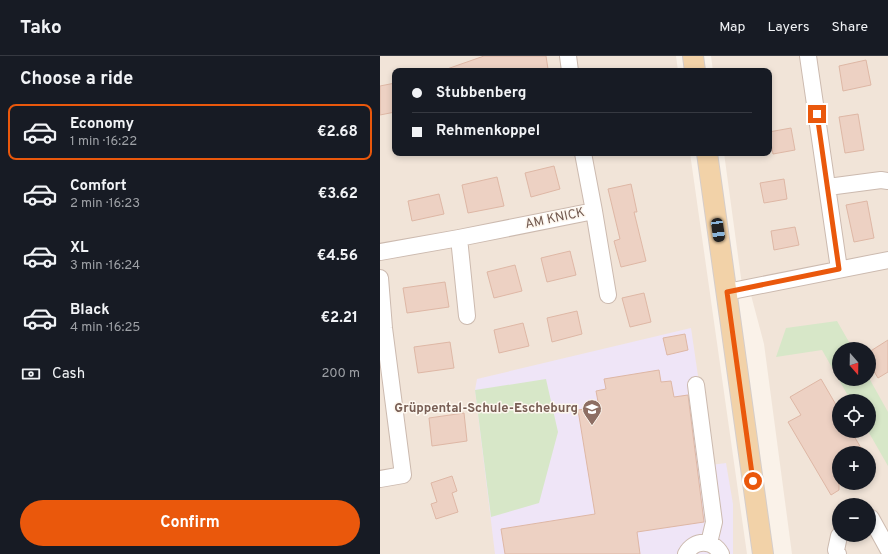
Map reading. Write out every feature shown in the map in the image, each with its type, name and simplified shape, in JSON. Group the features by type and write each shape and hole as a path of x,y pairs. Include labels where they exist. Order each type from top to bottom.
{"main road":[{"path":"693,56 695,68"},
{"path":"707,156 763,554"}],"street":[{"path":"568,56 570,68"},
{"path":"808,56 839,269"},
{"name":"AM KNICK","path":"380,252 594,211 584,156"},
{"path":"828,187 881,180 888,181"},
{"path":"594,211 608,295"},
{"path":"459,238 467,316"},
{"path":"727,292 888,260"},
{"path":"380,278 382,328 403,475 380,479"},
{"path":"696,385 714,522 709,543"},
{"path":"876,529 888,549"},
{"path":"686,554 693,545 702,542 716,546 721,554"},
{"path":"838,542 836,550 838,554"}],"shaded area":[{"path":"380,56 676,56 678,68 392,68 392,156 690,156 747,554 380,554"},
{"path":"711,56 888,56 888,554 792,554 764,344 751,295 742,285 724,156 772,156 772,68 713,68"},
{"name":"Grüppental-Schule-Escheburg","path":"691,328 711,465 726,463 733,504 733,554 495,554 475,390 477,379"}],"green space":[{"path":"837,321 849,342 832,342 832,368 822,350 776,357 786,328"},
{"path":"546,379 558,432 539,503 491,517 475,390"},
{"path":"842,386 873,386 888,412 888,466 872,438 876,438 876,394 847,394"}],"building":[{"path":"484,56 546,56 548,68 450,68"},
{"path":"866,60 871,85 843,91 839,66"},
{"path":"392,84 392,113 380,115 380,86"},
{"path":"858,114 864,150 845,153 839,117"},
{"path":"791,128 795,150 773,154 772,131"},
{"path":"554,166 560,189 531,197 525,173"},
{"path":"497,177 504,206 468,213 462,185"},
{"path":"784,179 787,199 764,203 760,183"},
{"path":"631,184 637,212 634,212 646,261 621,267 614,241 620,239 608,189"},
{"path":"439,194 444,214 412,221 408,201"},
{"path":"867,201 874,238 854,242 846,205"},
{"path":"795,227 799,245 774,250 771,231"},
{"path":"570,251 576,275 547,282 541,258"},
{"path":"515,265 522,291 494,298 487,272"},
{"path":"445,282 449,307 407,313 403,288"},
{"path":"644,293 651,322 630,327 622,298"},
{"path":"577,311 582,334 552,342 547,318"},
{"path":"523,323 529,346 499,353 494,330"},
{"path":"685,334 688,350 667,355 663,338"},
{"path":"888,340 888,372 878,378 876,375 876,348"},
{"path":"450,342 454,368 418,373 414,347"},
{"path":"659,370 661,382 671,381 674,397 688,395 704,522 637,532 640,554 505,554 501,529 595,514 578,410 599,407 596,391 606,389 604,379"},
{"path":"821,379 832,398 832,438 855,438 860,446 832,446 832,490 839,490 831,495 788,422 801,415 790,397"},
{"path":"464,413 467,441 432,446 429,418"},
{"path":"452,476 457,491 452,493 458,512 436,519 431,504 437,502 431,483"}],"place":[{"name":"Grüppental-Schule-Escheburg","path":"592,426"}],"route":[{"path":"753,481 727,292 839,269 817,114"}]}
